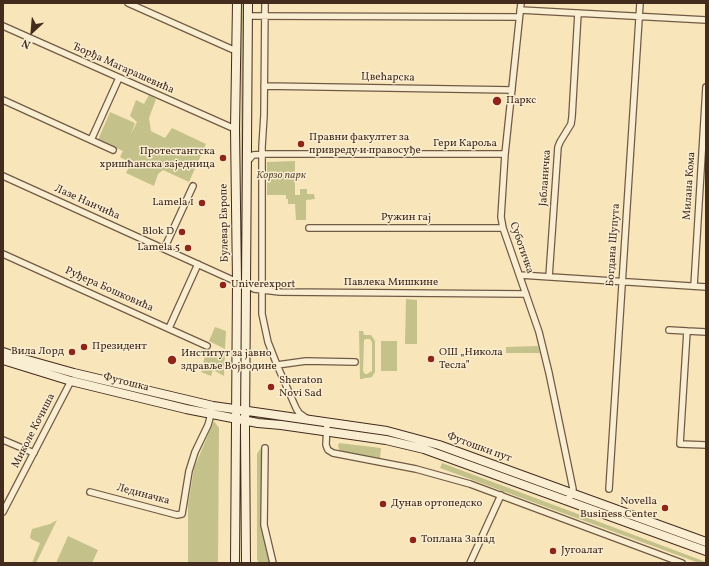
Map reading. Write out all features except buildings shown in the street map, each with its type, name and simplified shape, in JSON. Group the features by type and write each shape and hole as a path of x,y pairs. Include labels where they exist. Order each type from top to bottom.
{"main road":[{"name":"Булевар Европе","path":"235,563 237,3"},
{"name":"Булевар Европе","path":"246,563 245,411 248,3"},
{"name":"Футошка","path":"3,352 37,363 108,381 236,410"},
{"name":"Футошка","path":"3,360 71,381 161,403 245,421"},
{"name":"Футошки пут","path":"236,410 308,420 327,427 424,449 706,551"},
{"name":"Футошки пут","path":"245,421 387,431 439,445 706,542"}],"street":[{"path":"128,3 236,52"},
{"path":"265,3 264,86 259,154 259,290 264,328 277,365 296,408 299,413 308,420"},
{"name":"Суботичка","path":"521,3 505,154 501,217 503,228 539,332 573,489 572,493"},
{"name":"Богдана Шупута","path":"608,489 640,3"},
{"path":"520,10 706,20"},
{"name":"Јабланичка","path":"549,277 558,147 571,124 572,117 578,13"},
{"path":"248,16 519,17"},
{"name":"Ђорђа Магарашевића","path":"3,26 236,129"},
{"path":"91,140 119,78"},
{"name":"Цвећарска","path":"264,86 512,90"},
{"name":"Милана Кома","path":"694,286 706,87"},
{"path":"3,100 113,150"},
{"name":"Гери Кароља","path":"247,149 251,152 259,154 505,154"},
{"path":"247,162 251,156 259,154"},
{"name":"Лазе Нанчића","path":"3,176 237,282"},
{"path":"164,249 193,186"},
{"name":"Ружин гај","path":"310,228 503,228"},
{"name":"Руђера Бошковића","path":"3,254 207,346"},
{"path":"169,328 198,264"},
{"path":"520,275 706,287"},
{"name":"Павлека Мишкине","path":"247,283 250,287 259,290 280,292 526,294"},
{"path":"247,299 250,293 259,290"},
{"path":"669,330 706,332"},
{"path":"687,332 680,444 706,445"},
{"path":"277,365 306,361 355,362"},
{"name":"Миколе Кочиша","path":"3,512 71,381"},
{"path":"289,417 296,414 296,408"},
{"name":"Лединачка","path":"90,492 177,515 182,514 189,471 206,431 211,414"},
{"path":"327,427 326,445 328,450 333,452 416,469 470,484 682,563"},
{"path":"3,440 34,453"},
{"path":"265,448 264,525 273,563"},
{"path":"564,499 568,498 572,493"},
{"path":"470,563 501,496"}],"green space":[{"path":"241,3 243,3 242,401 242,359 240,336"},
{"path":"149,95 156,99 149,118 151,131 165,138 172,128 206,144 189,182 163,170 158,174 154,186 126,173 131,163 120,157 123,151 98,140 110,112 135,123 131,134 137,122 130,116 136,100 144,104"},
{"name":"Корзо парк","path":"295,161 295,195 300,195 300,189 307,189 307,194 314,194 315,199 306,200 306,220 296,220 295,204 288,204 286,195 267,195 267,162"},
{"path":"406,299 417,300 417,344 405,344"},
{"path":"215,327 226,331 225,349 209,341"},
{"path":"359,331 363,331 364,335 371,335 375,341 375,372 372,377 360,379","holes":["370,339 372,342 372,371 365,374 363,371 364,340"]},
{"path":"381,341 397,341 397,371 381,371"},
{"path":"538,346 540,353 506,353 506,347"},
{"path":"215,351 225,354 224,376 213,370 211,376 201,372 205,355 209,352"},
{"path":"214,421 219,428 218,563 188,563 188,505 194,468"},
{"path":"339,443 381,448 380,459 340,452 338,446"},
{"path":"262,446 261,525 270,563 259,563 257,559 257,454"},
{"path":"442,463 706,563 699,563 440,468"},
{"path":"57,520 36,563 32,563 40,543 31,539 32,529 50,524"},
{"path":"68,536 98,550 92,563 56,563"}],"place":[{"name":"Паркс","path":"497,101"},
{"name":"Правни факултет за привреду и правосуђе","path":"301,144"},
{"name":"Протестантска хришћанска заједница","path":"223,158"},
{"name":"Lamela 1","path":"202,203"},
{"name":"Blok D","path":"182,232"},
{"name":"Lamela 5","path":"188,248"},
{"name":"Univerexport","path":"223,285"},
{"name":"Президент","path":"84,347"},
{"name":"Вила Лорд","path":"72,352"},
{"name":"ОШ „Никола Тесла”","path":"431,359"},
{"name":"Институт за јавно здравље Војводине","path":"172,360"},
{"name":"Sheraton Novi Sad","path":"271,387"},
{"name":"Дунав ортопедско","path":"383,504"},
{"name":"Novella Business Center","path":"665,508"},
{"name":"Топлана Запад","path":"413,540"},
{"name":"Југоалат","path":"553,551"}]}
